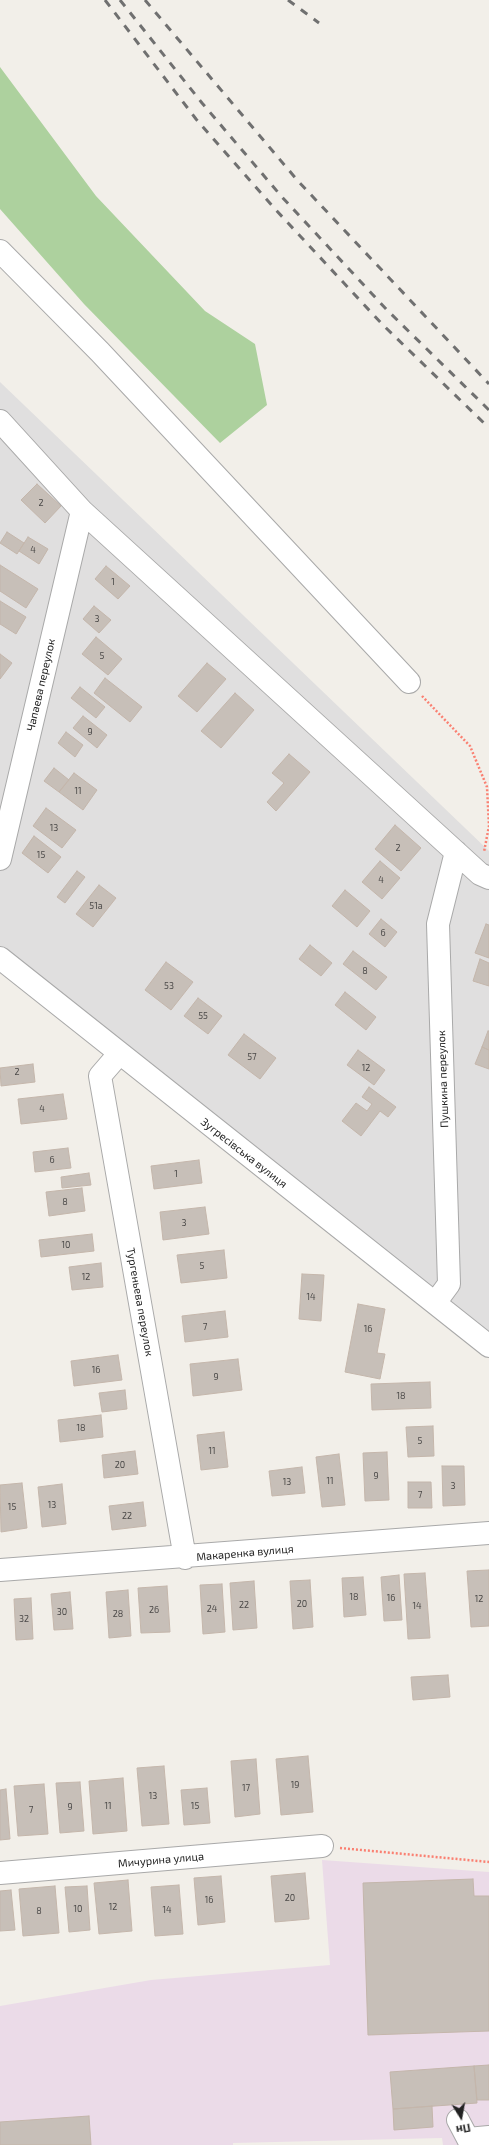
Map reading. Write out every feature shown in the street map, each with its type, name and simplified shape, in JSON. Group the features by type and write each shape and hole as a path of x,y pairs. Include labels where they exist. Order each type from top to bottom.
{"street":[{"path":"0,251 100,352 409,682"},
{"path":"0,421 82,511 484,876"},
{"name":"Чапаева переулок","path":"0,859 82,511"},
{"name":"Пушкина переулок","path":"435,1303 449,1284 438,924 456,852"},
{"name":"Зугресівська вулиця","path":"0,958 119,1054 489,1346"},
{"name":"Тургеньева переулок","path":"119,1054 100,1076 184,1558"},
{"name":"Макаренка вулиця","path":"0,1570 184,1558 489,1533"},
{"name":"Мичурина улица","path":"0,1873 322,1846"},
{"path":"458,2120 468,2139 489,2137"}],"path":[{"path":"409,682 470,746 487,787 489,826 484,876"},
{"path":"322,1846 489,1862"}],"shaded area":[{"path":"0,382 489,851 489,1337 0,950"},
{"path":"322,1860 489,1872 489,2145 443,2145 442,2138 233,2143 233,2145 0,2145 0,2006 151,1980 330,1965"}],"green space":[{"path":"0,67 96,196 205,311 255,344 267,405 220,443 84,304 0,209"}],"building":[{"path":"37,484 61,506 45,523 21,500"},
{"path":"7,532 24,543 17,554 0,543"},
{"path":"28,537 48,549 39,564 19,551"},
{"path":"0,565 38,589 26,608 0,591"},
{"path":"106,566 130,586 118,599 95,579"},
{"path":"0,601 26,617 16,634 0,624"},
{"path":"94,606 111,620 99,633 83,619"},
{"path":"96,637 122,659 108,675 82,654"},
{"path":"0,654 12,663 0,679"},
{"path":"207,663 226,679 197,712 178,696"},
{"path":"105,678 142,707 130,722 94,693"},
{"path":"80,687 105,707 96,718 71,698"},
{"path":"235,693 254,710 221,748 201,731"},
{"path":"83,716 107,735 97,748 73,728"},
{"path":"66,732 83,745 75,757 58,743"},
{"path":"289,754 310,772 276,811 267,802 284,783 272,773"},
{"path":"54,768 69,780 59,792 44,781"},
{"path":"74,773 97,790 83,810 59,792"},
{"path":"46,808 76,830 62,848 33,826"},
{"path":"395,825 421,848 401,871 375,849"},
{"path":"34,836 61,857 48,873 22,853"},
{"path":"380,861 400,878 382,899 362,882"},
{"path":"77,871 85,877 65,903 57,897"},
{"path":"99,885 116,898 93,927 76,914"},
{"path":"345,890 370,911 357,927 332,906"},
{"path":"381,919 397,932 385,947 369,934"},
{"path":"486,924 489,925 489,958 475,953"},
{"path":"310,945 332,963 321,976 299,959"},
{"path":"353,951 387,977 376,990 343,964"},
{"path":"480,959 489,963 489,986 473,981"},
{"path":"166,962 193,982 171,1010 145,990"},
{"path":"345,992 376,1017 366,1030 335,1005"},
{"path":"198,998 222,1016 208,1034 184,1016"},
{"path":"489,1031 489,1050 482,1047"},
{"path":"244,1034 276,1058 260,1079 228,1055"},
{"path":"482,1047 489,1050 489,1069 475,1064"},
{"path":"358,1050 385,1070 374,1085 347,1065"},
{"path":"33,1064 35,1082 1,1086 0,1068"},
{"path":"369,1087 396,1107 388,1117 380,1111 361,1136 342,1121 356,1103 367,1111 372,1104 362,1097"},
{"path":"63,1094 67,1119 21,1124 18,1099"},
{"path":"68,1148 71,1168 35,1172 33,1152"},
{"path":"199,1160 202,1183 154,1189 151,1166"},
{"path":"89,1173 91,1185 62,1188 61,1177"},
{"path":"82,1188 85,1211 49,1216 46,1192"},
{"path":"205,1207 209,1234 163,1240 160,1212"},
{"path":"92,1234 94,1251 41,1257 39,1240"},
{"path":"224,1250 227,1278 181,1283 177,1255"},
{"path":"101,1263 103,1287 72,1290 69,1267"},
{"path":"302,1274 324,1275 321,1321 299,1319"},
{"path":"358,1304 385,1309 377,1353 385,1354 380,1379 345,1372"},
{"path":"225,1311 228,1337 185,1342 182,1316"},
{"path":"118,1355 122,1380 74,1386 71,1361"},
{"path":"238,1359 242,1390 193,1396 190,1364"},
{"path":"430,1382 431,1408 372,1410 371,1384"},
{"path":"125,1390 127,1409 102,1412 99,1393"},
{"path":"101,1415 103,1437 60,1442 58,1420"},
{"path":"433,1426 434,1456 408,1457 406,1427"},
{"path":"224,1432 228,1467 201,1470 197,1435"},
{"path":"135,1451 138,1474 104,1478 102,1455"},
{"path":"387,1452 389,1500 365,1501 363,1453"},
{"path":"339,1454 345,1505 322,1507 316,1457"},
{"path":"442,1466 464,1466 465,1505 443,1506"},
{"path":"302,1467 305,1493 272,1496 269,1471"},
{"path":"408,1482 431,1482 432,1508 408,1508"},
{"path":"22,1483 27,1528 1,1532 0,1485"},
{"path":"62,1484 66,1524 42,1527 38,1487"},
{"path":"143,1502 146,1526 112,1530 109,1506"},
{"path":"489,1570 489,1626 471,1627 467,1571"},
{"path":"425,1573 430,1638 408,1639 404,1574"},
{"path":"399,1575 402,1620 384,1621 381,1577"},
{"path":"363,1577 366,1615 344,1617 342,1578"},
{"path":"310,1580 313,1627 293,1629 290,1581"},
{"path":"254,1581 257,1628 233,1630 230,1583"},
{"path":"222,1584 225,1632 203,1634 200,1585"},
{"path":"167,1586 170,1632 141,1633 138,1588"},
{"path":"128,1590 131,1636 109,1638 106,1592"},
{"path":"70,1592 73,1629 54,1630 51,1594"},
{"path":"31,1598 33,1639 16,1640 14,1599"},
{"path":"448,1675 450,1697 413,1700 411,1677"},
{"path":"308,1756 313,1812 281,1815 276,1759"},
{"path":"256,1759 260,1814 235,1817 231,1761"},
{"path":"164,1766 169,1824 142,1826 137,1768"},
{"path":"123,1778 127,1831 93,1834 89,1781"},
{"path":"80,1782 84,1831 60,1833 56,1783"},
{"path":"44,1784 48,1834 18,1836 14,1786"},
{"path":"207,1788 210,1823 184,1825 181,1790"},
{"path":"6,1789 10,1839 0,1840 0,1790"},
{"path":"305,1873 309,1919 275,1922 271,1876"},
{"path":"221,1876 225,1922 198,1925 194,1878"},
{"path":"473,1879 474,1896 489,1896 489,2031 368,2035 363,1883"},
{"path":"128,1880 132,1931 99,1934 94,1883"},
{"path":"179,1885 183,1934 155,1936 151,1887"},
{"path":"55,1886 59,1933 23,1936 19,1889"},
{"path":"87,1886 90,1930 69,1932 65,1887"},
{"path":"11,1890 15,1930 0,1931 0,1891"},
{"path":"489,2065 489,2100 477,2100 474,2066"},
{"path":"474,2066 477,2103 393,2109 390,2072"},
{"path":"432,2106 433,2127 394,2130 393,2109"},
{"path":"89,2116 91,2145 0,2145 0,2122"}],"railway":[{"path":"105,0 196,119 275,209 382,324 489,428"},
{"path":"120,0 202,103 282,197 387,310 489,410"},
{"path":"145,0 298,181 489,384"},
{"path":"288,0 319,23"}]}
